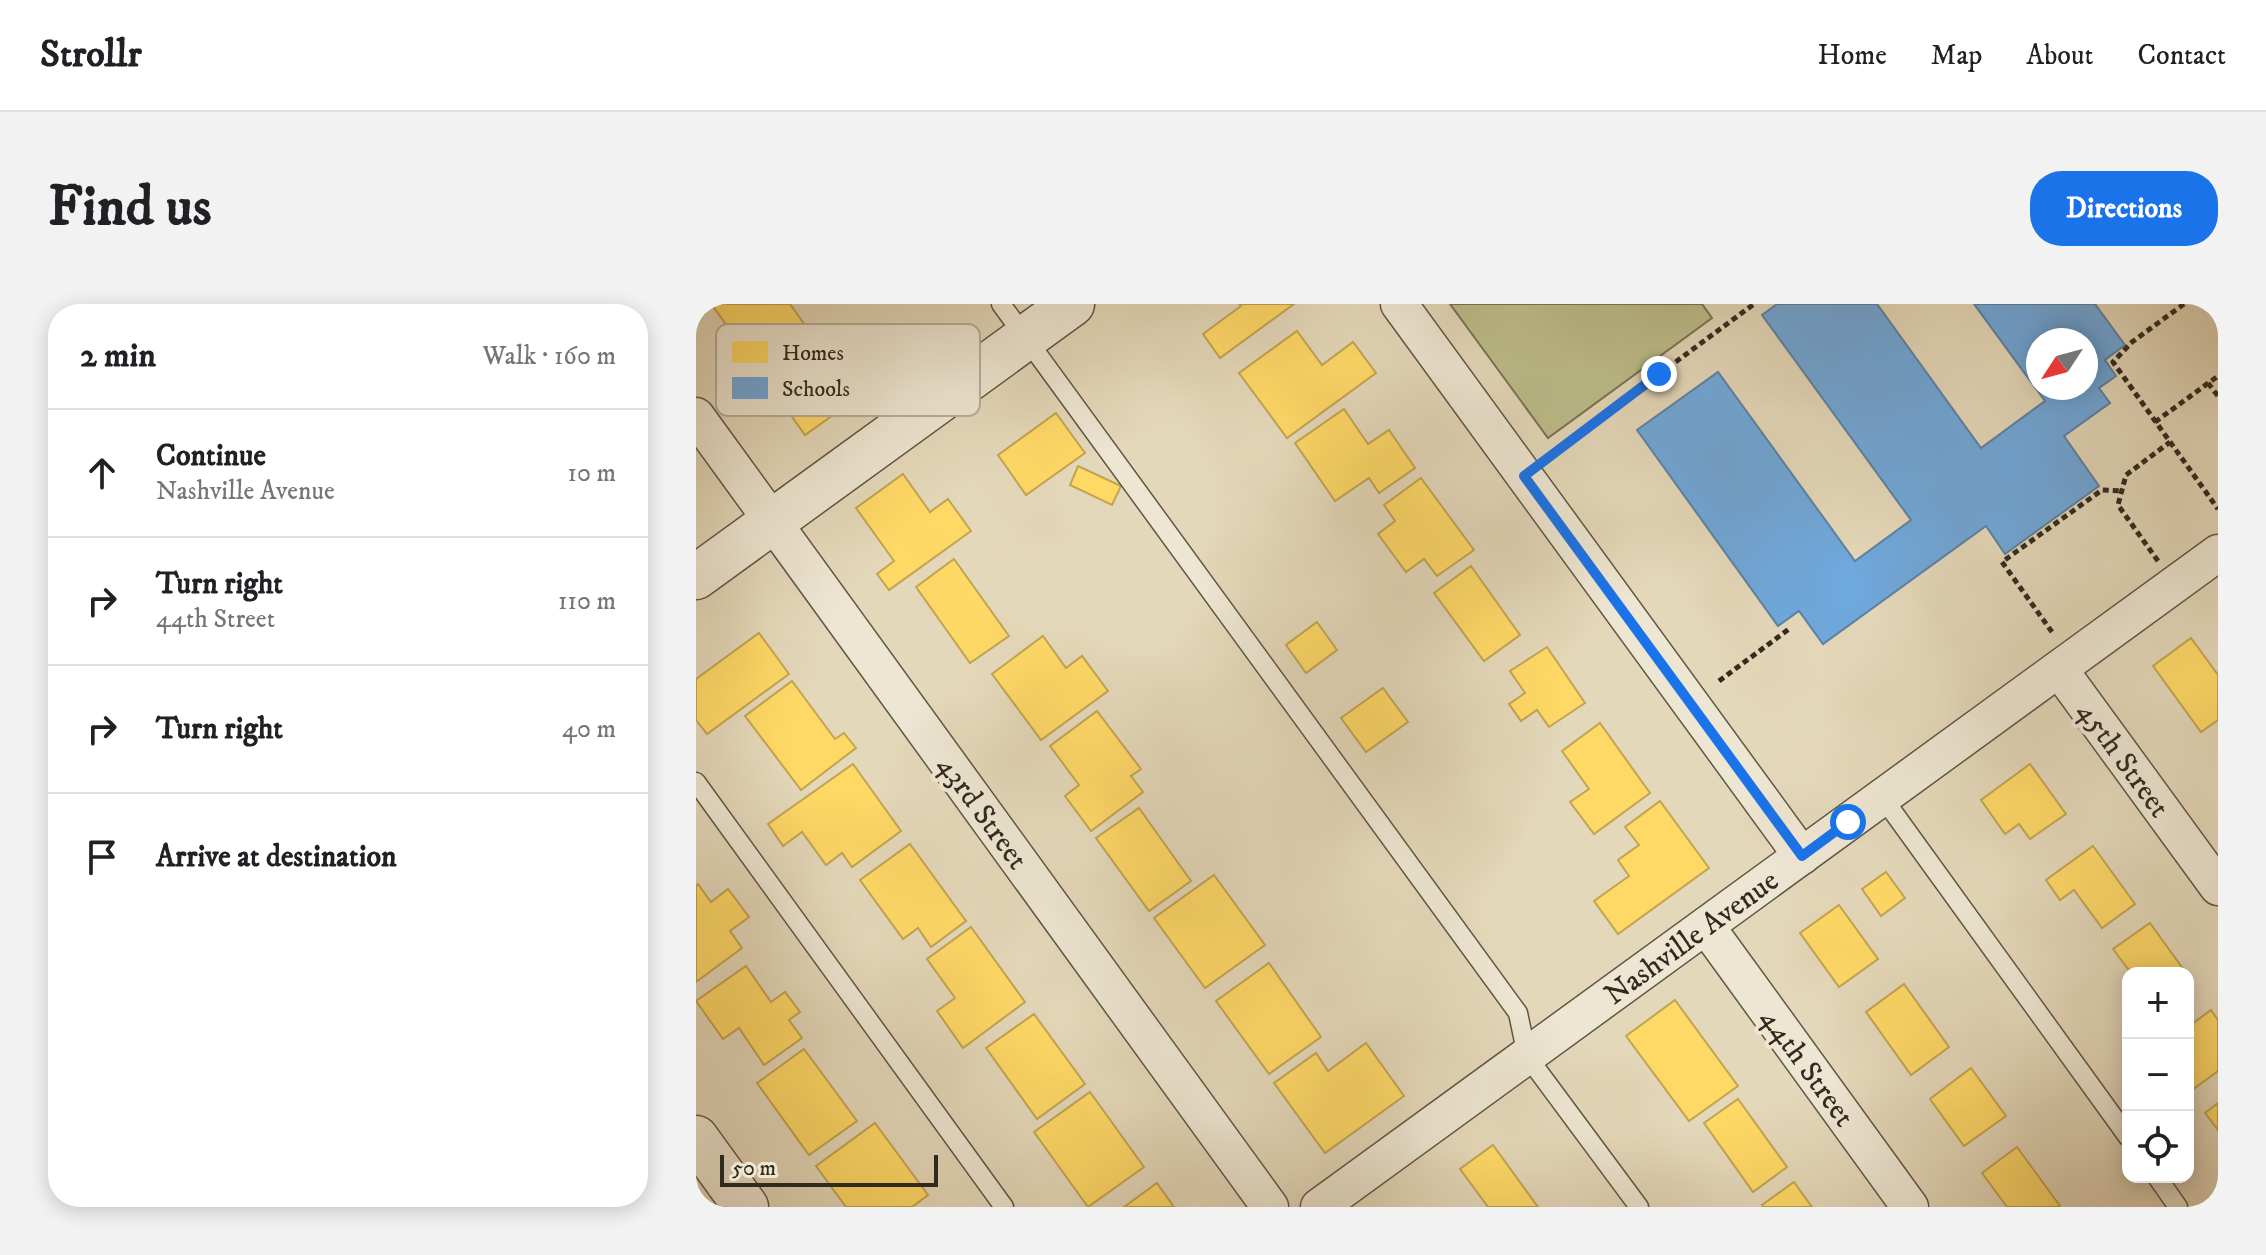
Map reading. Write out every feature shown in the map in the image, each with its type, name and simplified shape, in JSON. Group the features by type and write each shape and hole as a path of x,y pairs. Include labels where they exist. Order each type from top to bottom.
{"street":[{"path":"980,349 1013,321 1072,304"},
{"path":"1399,304 1802,856"},
{"name":"43rd Street","path":"696,416 1270,1207"},
{"path":"696,577 773,522 900,416"},
{"name":"Nashville Avenue","path":"1319,1207 1361,1195 1527,1056 2218,553"},
{"name":"45th Street","path":"2059,669 2218,887"},
{"name":"44th Street","path":"1706,926 1910,1207"},
{"path":"696,1138 746,1207"}],"lane":[{"path":"1013,321 1518,1013 1527,1056 1639,1207"},
{"path":"696,782 1004,1207"},
{"path":"1883,798 2122,1129"},
{"path":"2161,1183 2178,1207"}],"path":[{"path":"1524,476 1754,304"},
{"path":"2184,304 2132,342 2113,362 2218,509"},
{"path":"2155,422 2218,376"},
{"path":"2208,383 2218,396"},
{"path":"2170,442 2126,475 2118,505 2174,585"},
{"path":"2052,632 2002,562 2102,490 2122,491"},
{"path":"1719,681 1789,629"}],"green space":[{"path":"1450,304 1702,304 1712,318 1548,438"}],"building: Homes":[{"path":"711,304 790,304 804,324 726,324"},
{"path":"1239,304 1294,304 1220,358 1203,334 1241,306"},
{"path":"1297,331 1322,365 1353,342 1376,373 1287,438 1239,373"},
{"path":"1344,409 1368,444 1389,430 1415,468 1379,493 1369,478 1335,501 1295,443"},
{"path":"1056,413 1085,453 1026,495 998,455"},
{"path":"791,416 832,416 805,435"},
{"path":"1078,466 1121,486 1112,505 1070,485"},
{"path":"903,474 930,512 948,499 971,531 889,590 877,574 894,561 856,508"},
{"path":"1421,478 1474,550 1437,576 1424,559 1406,572 1378,534 1395,521 1384,505"},
{"path":"954,559 1009,636 970,663 916,587"},
{"path":"1471,566 1520,635 1484,661 1434,593"},
{"path":"1317,622 1337,650 1306,673 1286,645"},
{"path":"759,633 789,674 707,734 696,720 696,679"},
{"path":"1043,636 1066,668 1082,656 1108,691 1041,740 992,674"},
{"path":"2191,638 2218,675 2218,720 2201,732 2153,666"},
{"path":"1547,647 1585,703 1549,727 1537,710 1521,721 1509,704 1525,693 1510,671"},
{"path":"792,681 835,739 844,733 856,748 801,790 745,716"},
{"path":"1383,688 1408,722 1366,752 1341,718"},
{"path":"1097,711 1141,769 1131,776 1143,792 1091,831 1065,796 1079,785 1050,746"},
{"path":"1600,723 1650,793 1594,834 1570,802 1589,789 1562,751"},
{"path":"853,764 901,831 852,867 842,853 826,865 802,832 783,846 768,824"},
{"path":"2030,764 2066,814 2030,839 2019,824 2005,834 1981,800"},
{"path":"1660,801 1709,868 1618,934 1594,901 1629,876 1618,860 1639,845 1625,827"},
{"path":"1139,808 1191,881 1149,911 1096,838"},
{"path":"910,844 966,921 931,947 918,928 903,939 860,880"},
{"path":"2093,846 2135,904 2102,928 2074,890 2060,900 2046,880"},
{"path":"1886,872 1905,898 1881,916 1862,889"},
{"path":"1214,875 1265,945 1205,988 1154,918"},
{"path":"698,884 711,902 728,889 749,917 730,931 742,948 696,982 696,886"},
{"path":"1839,905 1878,959 1839,987 1800,933"},
{"path":"2150,923 2182,967 2126,967 2113,949"},
{"path":"971,927 1025,1002 963,1048 937,1011 955,998 927,959"},
{"path":"1269,963 1321,1037 1269,1074 1216,1001"},
{"path":"746,966 771,1002 785,992 800,1012 789,1020 802,1038 764,1065 739,1028 723,1039 696,1001"},
{"path":"1904,984 1949,1047 1911,1075 1866,1012"},
{"path":"1675,1000 1738,1086 1689,1121 1626,1036"},
{"path":"2211,1010 2218,1020 2218,1071 2194,1089 2194,1039 2194,1023"},
{"path":"1034,1014 1085,1084 1037,1119 986,1048"},
{"path":"1366,1043 1404,1096 1325,1153 1274,1083 1316,1053 1328,1071"},
{"path":"804,1049 857,1121 809,1155 757,1083"},
{"path":"1971,1068 2006,1116 1964,1146 1930,1099"},
{"path":"1090,1092 1144,1167 1088,1207 1034,1132"},
{"path":"1738,1099 1787,1167 1753,1192 1704,1123"},
{"path":"2218,1103 2218,1130 2205,1113"},
{"path":"875,1123 928,1195 912,1207 846,1207 816,1166"},
{"path":"1493,1145 1538,1207 1488,1207 1460,1169"},
{"path":"2017,1147 2059,1207 2007,1207 1982,1173"},
{"path":"1794,1182 1812,1207 1763,1207 1762,1205"},
{"path":"1157,1183 1174,1207 1124,1207"}],"building: Schools":[{"path":"1777,304 1877,304 1981,448 2044,400 2098,400 2098,328 2026,328 2026,375 1974,304 2095,304 2125,345 2105,360 2116,376 2099,388 2110,403 2064,436 2099,486 2005,554 1986,526 1823,644 1799,611 1778,626 1637,430 1718,372 1855,561 1911,520 1762,315"}],"route":[{"path":"1659,374 1524,476 1802,856 1848,822"}]}
